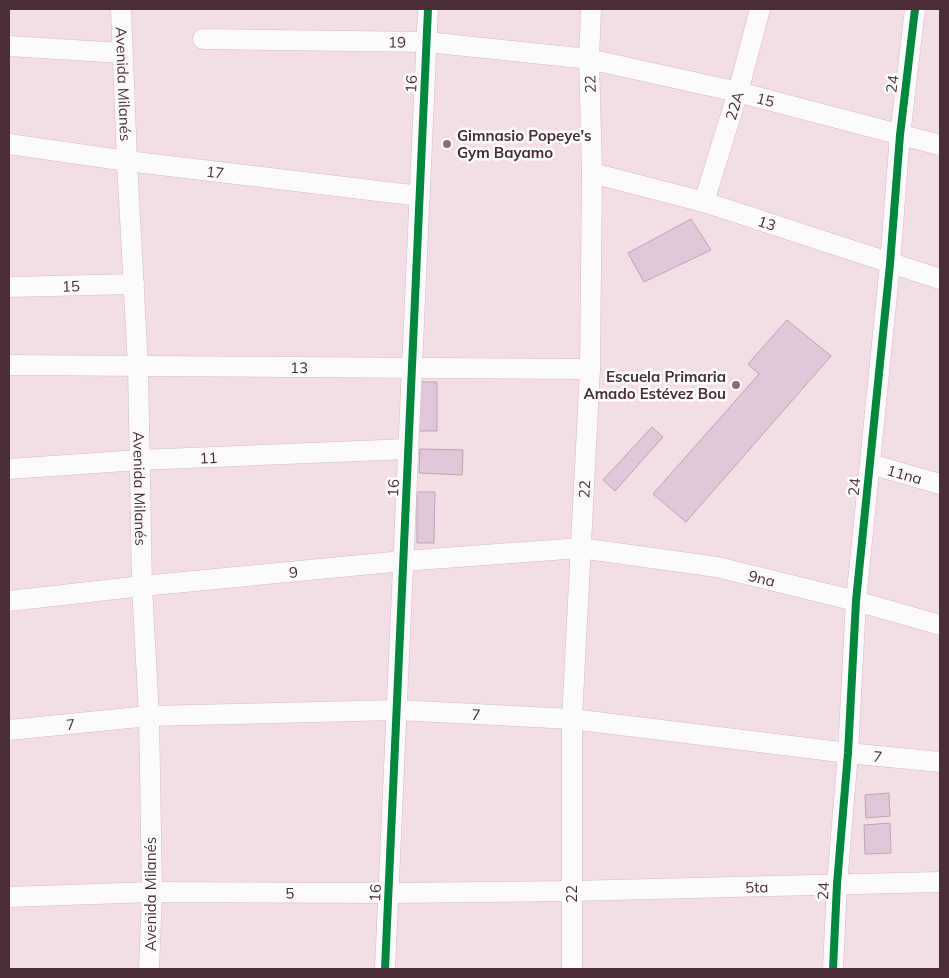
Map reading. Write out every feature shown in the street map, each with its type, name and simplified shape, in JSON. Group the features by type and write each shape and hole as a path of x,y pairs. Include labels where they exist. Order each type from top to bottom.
{"street":[{"name":"Avenida Milanés","path":"121,9 126,161 138,367 142,586 149,716 152,892 149,969"},
{"name":"16","path":"385,969 428,9"},
{"name":"22","path":"572,969 572,719 590,369 592,173 589,59 591,9"},
{"name":"22A","path":"704,202 738,92 760,9"},
{"name":"24","path":"833,969 856,601 890,264 900,134 915,9"},
{"name":"19","path":"203,39 427,42 589,59"},
{"path":"9,46 122,54"},
{"name":"15","path":"589,59 738,92 940,145"},
{"name":"17","path":"9,144 126,161 420,196"},
{"name":"13","path":"592,173 704,202 940,279"},
{"name":"15","path":"9,287 134,284"},
{"name":"13","path":"9,365 590,369"},
{"name":"11","path":"9,469 139,460 408,449"},
{"name":"11na","path":"870,464 940,484"},
{"name":"9","path":"9,601 142,586 404,561 580,548"},
{"name":"9na","path":"580,548 718,567 856,601 940,625"},
{"name":"7","path":"9,730 149,716 397,710 572,719 848,753 940,762"},
{"name":"5ta","path":"571,891 940,882"},
{"name":"5","path":"9,897 152,892 389,893 571,891"}],"building":[{"path":"691,219 711,250 644,282 628,253"},
{"path":"787,320 831,356 686,522 653,494 759,374 748,364"},
{"path":"420,382 437,382 437,431 419,431"},
{"path":"652,427 663,437 615,491 603,480"},
{"path":"420,449 463,450 462,475 419,473"},
{"path":"417,492 435,492 434,543 417,543"},
{"path":"889,793 890,816 866,818 865,795"},
{"path":"890,823 891,853 865,854 864,825"}],"cycle path":[{"path":"385,969 428,9"},
{"path":"833,969 856,601 890,264 900,135 915,9"}],"place":[{"name":"Gimnasio Popeye's Gym Bayamo","path":"447,144"},
{"name":"Escuela Primaria Amado Estévez Bou","path":"736,385"}]}
